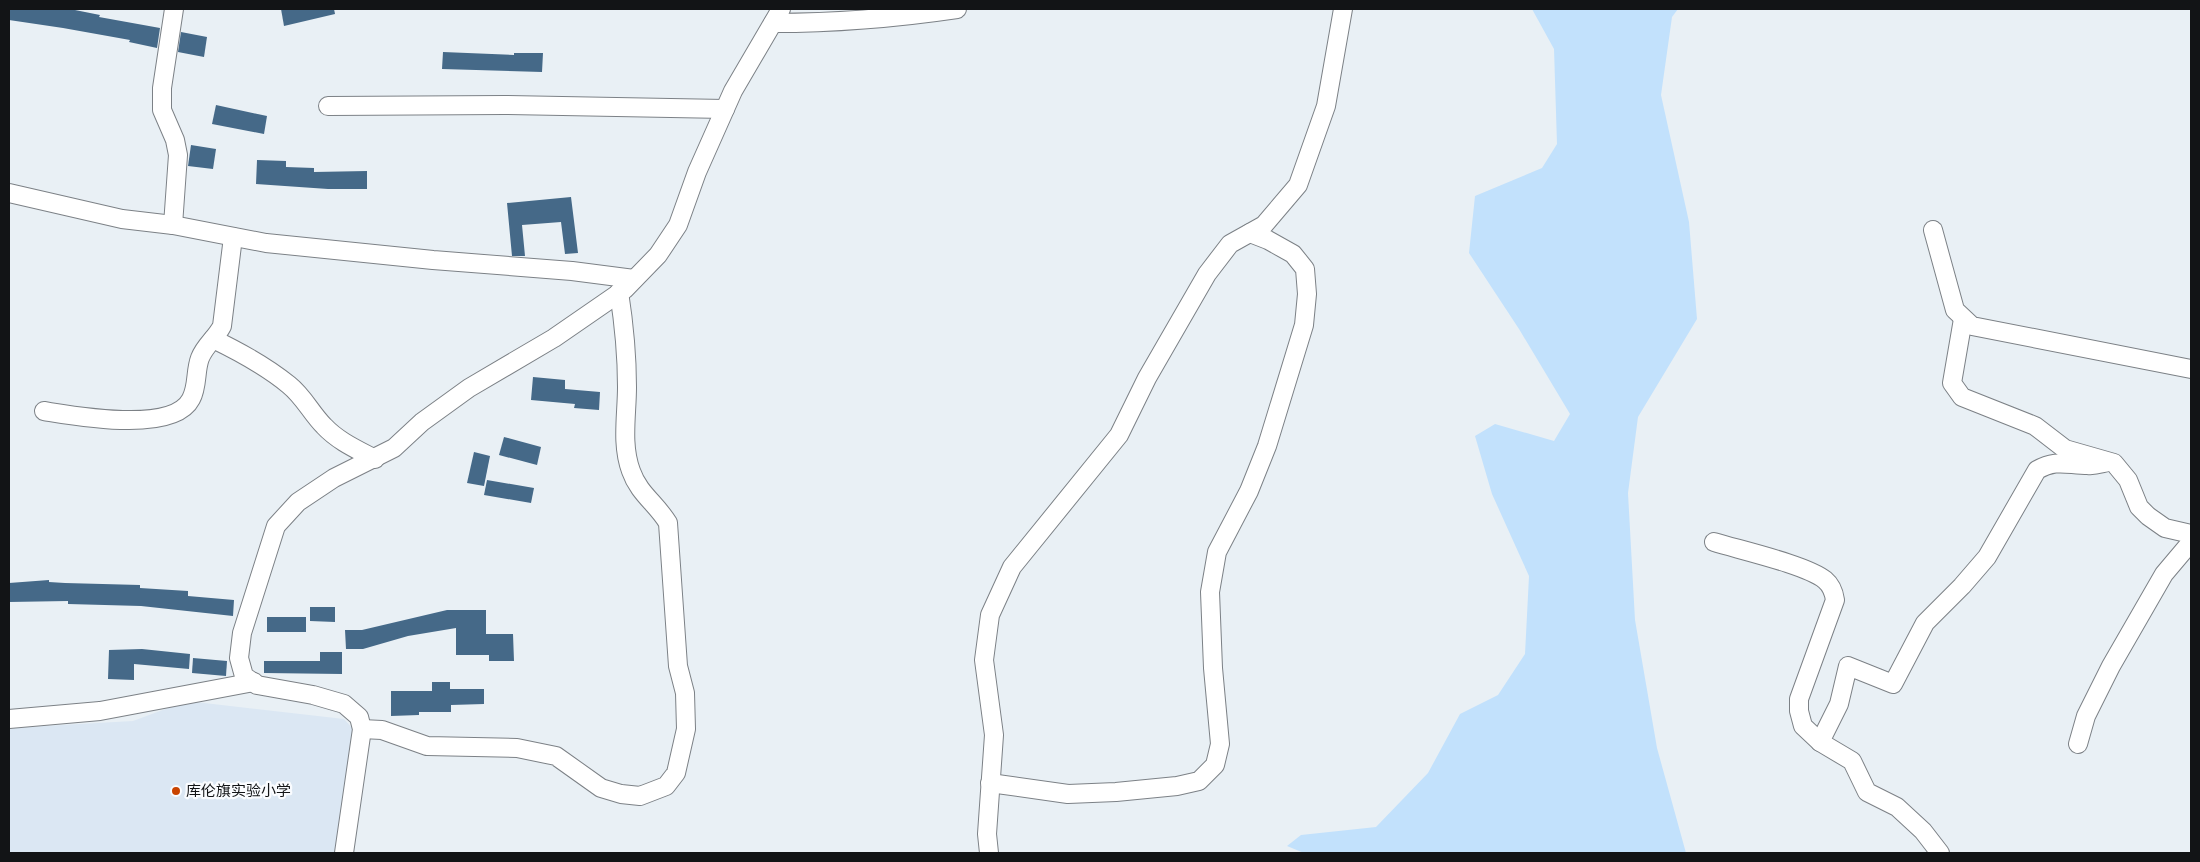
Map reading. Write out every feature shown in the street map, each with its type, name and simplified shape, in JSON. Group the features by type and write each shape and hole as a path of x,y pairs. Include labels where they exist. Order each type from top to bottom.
{"street":[{"path":"173,225 178,155 175,140 162,110 162,88 174,9"},
{"path":"344,853 362,729 359,717 344,704 313,695 257,685 244,676 239,658 242,633 276,526 298,502 334,478 394,448 422,422 469,388 554,338 619,292 658,255 678,225 697,172 733,91 777,16 807,23 922,14 956,9"},
{"path":"989,853 987,834 994,735 984,660 990,615 1012,567 1119,435 1148,378 1207,274 1230,244 1264,225 1298,185 1326,106 1343,9"},
{"path":"328,106 504,105 725,109"},
{"path":"9,193 122,219 173,225 266,243 433,260 572,271 634,279"},
{"path":"1933,230 1954,310 1972,326 2191,369"},
{"path":"990,783 1068,794 1116,792 1177,786 1199,781 1215,765 1220,744 1213,668 1210,592 1217,552 1249,491 1267,446 1304,325 1307,294 1305,269 1293,254 1268,240 1250,233"},
{"path":"44,412 139,420 162,418 178,412 191,400 197,382 199,361 204,350 222,326 233,237"},
{"path":"362,729 382,730 427,746 517,748 556,756 601,788 621,794 640,796 666,786 676,773 686,729 685,694 678,666 668,523 660,509 644,495 631,472 625,449 626,333 619,292"},
{"path":"1963,319 1952,382 1962,397 2035,426 2065,449 2114,463 2128,480 2139,506 2148,516 2165,528 2191,534"},
{"path":"214,339 270,370 290,386 311,408 323,425 341,442 375,459"},
{"path":"1820,742 1839,704 1848,666 1893,684 1925,623 1962,586 1987,557 2037,470 2048,464 2059,462 2090,466 2108,462"},
{"path":"1714,542 1807,570 1825,580 1833,592 1835,600 1798,699 1803,726 1820,742 1852,761 1867,792 1897,807 1922,831 1940,853"},
{"path":"2078,744 2086,716 2111,666 2164,574 2191,542"},
{"path":"9,719 100,712 254,682"}],"shaded area":[{"path":"1532,9 1678,9 1672,17 1661,95 1689,222 1697,319 1638,417 1628,493 1635,620 1657,748 1686,853 1304,853 1287,846 1301,835 1376,827 1428,773 1460,714 1498,695 1525,654 1529,576 1492,494 1475,436 1495,424 1554,441 1570,414 1519,329 1469,253 1475,196 1542,168 1557,144 1554,49"},
{"name":"库伦旗实验小学","path":"187,701 344,719 353,729 335,853 9,853 9,728 133,721"}],"building":[{"path":"9,9 70,9 100,15 99,17 160,28 157,48 129,42 130,40 9,20"},
{"path":"281,9 334,9 335,14 284,26"},
{"path":"181,32 207,37 204,57 178,52"},
{"path":"443,52 514,55 514,53 543,53 542,72 442,69"},
{"path":"216,105 267,116 264,134 212,124"},
{"path":"191,145 216,149 213,169 188,166"},
{"path":"257,160 286,161 286,167 314,168 314,172 367,171 367,189 328,189 256,184"},
{"path":"571,197 578,253 565,254 561,222 522,225 525,256 512,256 507,203"},
{"path":"533,377 565,380 565,389 600,392 599,410 574,408 575,404 531,400"},
{"path":"504,437 541,447 537,465 499,455"},
{"path":"474,452 490,456 484,486 467,483"},
{"path":"487,480 534,488 531,503 484,495"},
{"path":"49,580 49,582 65,583 140,585 140,588 188,591 188,596 234,600 233,616 141,606 68,604 68,601 9,602 9,583"},
{"path":"310,607 335,607 335,622 310,621"},
{"path":"447,610 486,610 486,634 513,634 514,661 489,661 489,655 456,655 456,628 408,636 363,649 346,649 345,630 362,630"},
{"path":"267,617 306,617 306,632 267,632"},
{"path":"142,649 190,654 189,669 134,664 134,680 108,679 109,650"},
{"path":"320,652 342,652 342,674 264,673 264,661 320,661"},
{"path":"193,658 227,661 226,676 192,673"},
{"path":"432,682 450,682 450,689 484,689 484,704 451,705 451,712 419,712 419,715 391,716 391,691 432,691"}],"place":[{"name":"库伦旗实验小学","path":"176,791"}]}
